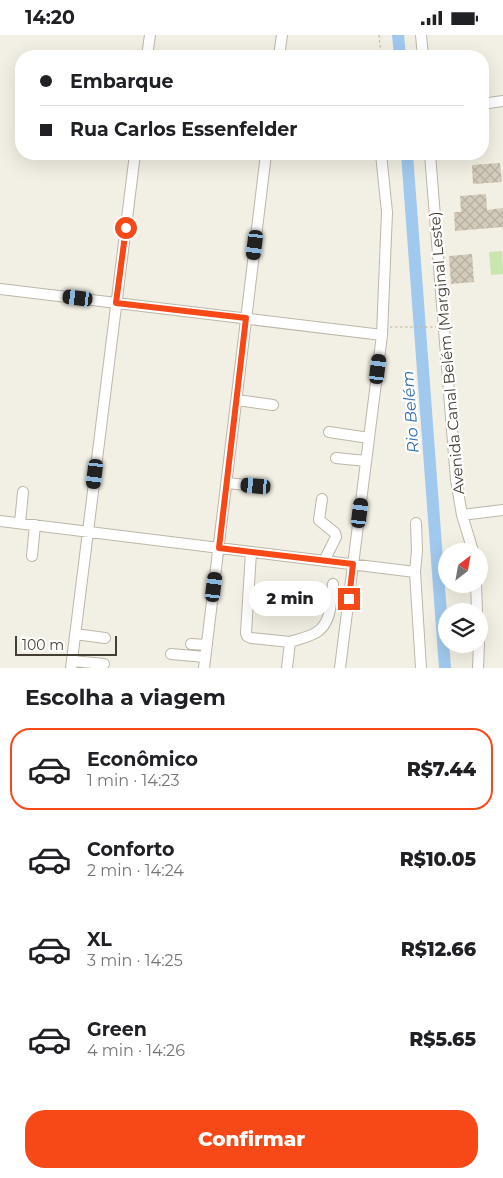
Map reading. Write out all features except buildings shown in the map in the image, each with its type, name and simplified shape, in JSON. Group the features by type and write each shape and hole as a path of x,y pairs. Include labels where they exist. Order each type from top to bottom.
{"street":[{"path":"148,50 150,35"},
{"path":"280,50 282,35"},
{"path":"421,35 422,50"},
{"path":"489,102 503,101"},
{"path":"104,664 71,664 134,160"},
{"path":"171,654 205,663 265,160"},
{"path":"340,668 382,331 388,212 382,160"},
{"name":"Avenida Canal Belém (Marginal Leste)","path":"430,160 456,480 462,515 471,543"},
{"path":"0,289 246,318 382,331"},
{"path":"237,400 273,405"},
{"path":"329,432 369,438"},
{"path":"336,458 366,461"},
{"path":"226,483 256,486"},
{"path":"20,523 23,493"},
{"path":"322,499 319,520 335,533 336,537 324,561"},
{"path":"462,515 503,510"},
{"path":"0,521 415,572"},
{"path":"416,523 417,551 415,572 421,668"},
{"path":"32,556 35,525"},
{"path":"251,552 246,633 251,638 290,642 316,633 328,617 333,584"},
{"path":"75,634 105,638"},
{"path":"287,668 290,642"},
{"path":"191,644 207,645"},
{"path":"478,668 479,653"}],"path":[{"path":"379,35 380,50"},
{"path":"382,331 410,327 431,327"}],"green space":[{"path":"502,251 503,274 491,275 489,252"}],"waterway":[{"name":"Rio Belém","path":"398,35 399,50"},
{"name":"Rio Belém","path":"407,160 445,668"}],"route":[{"path":"126,228 116,303 246,318 219,548 353,564 349,599"}]}
